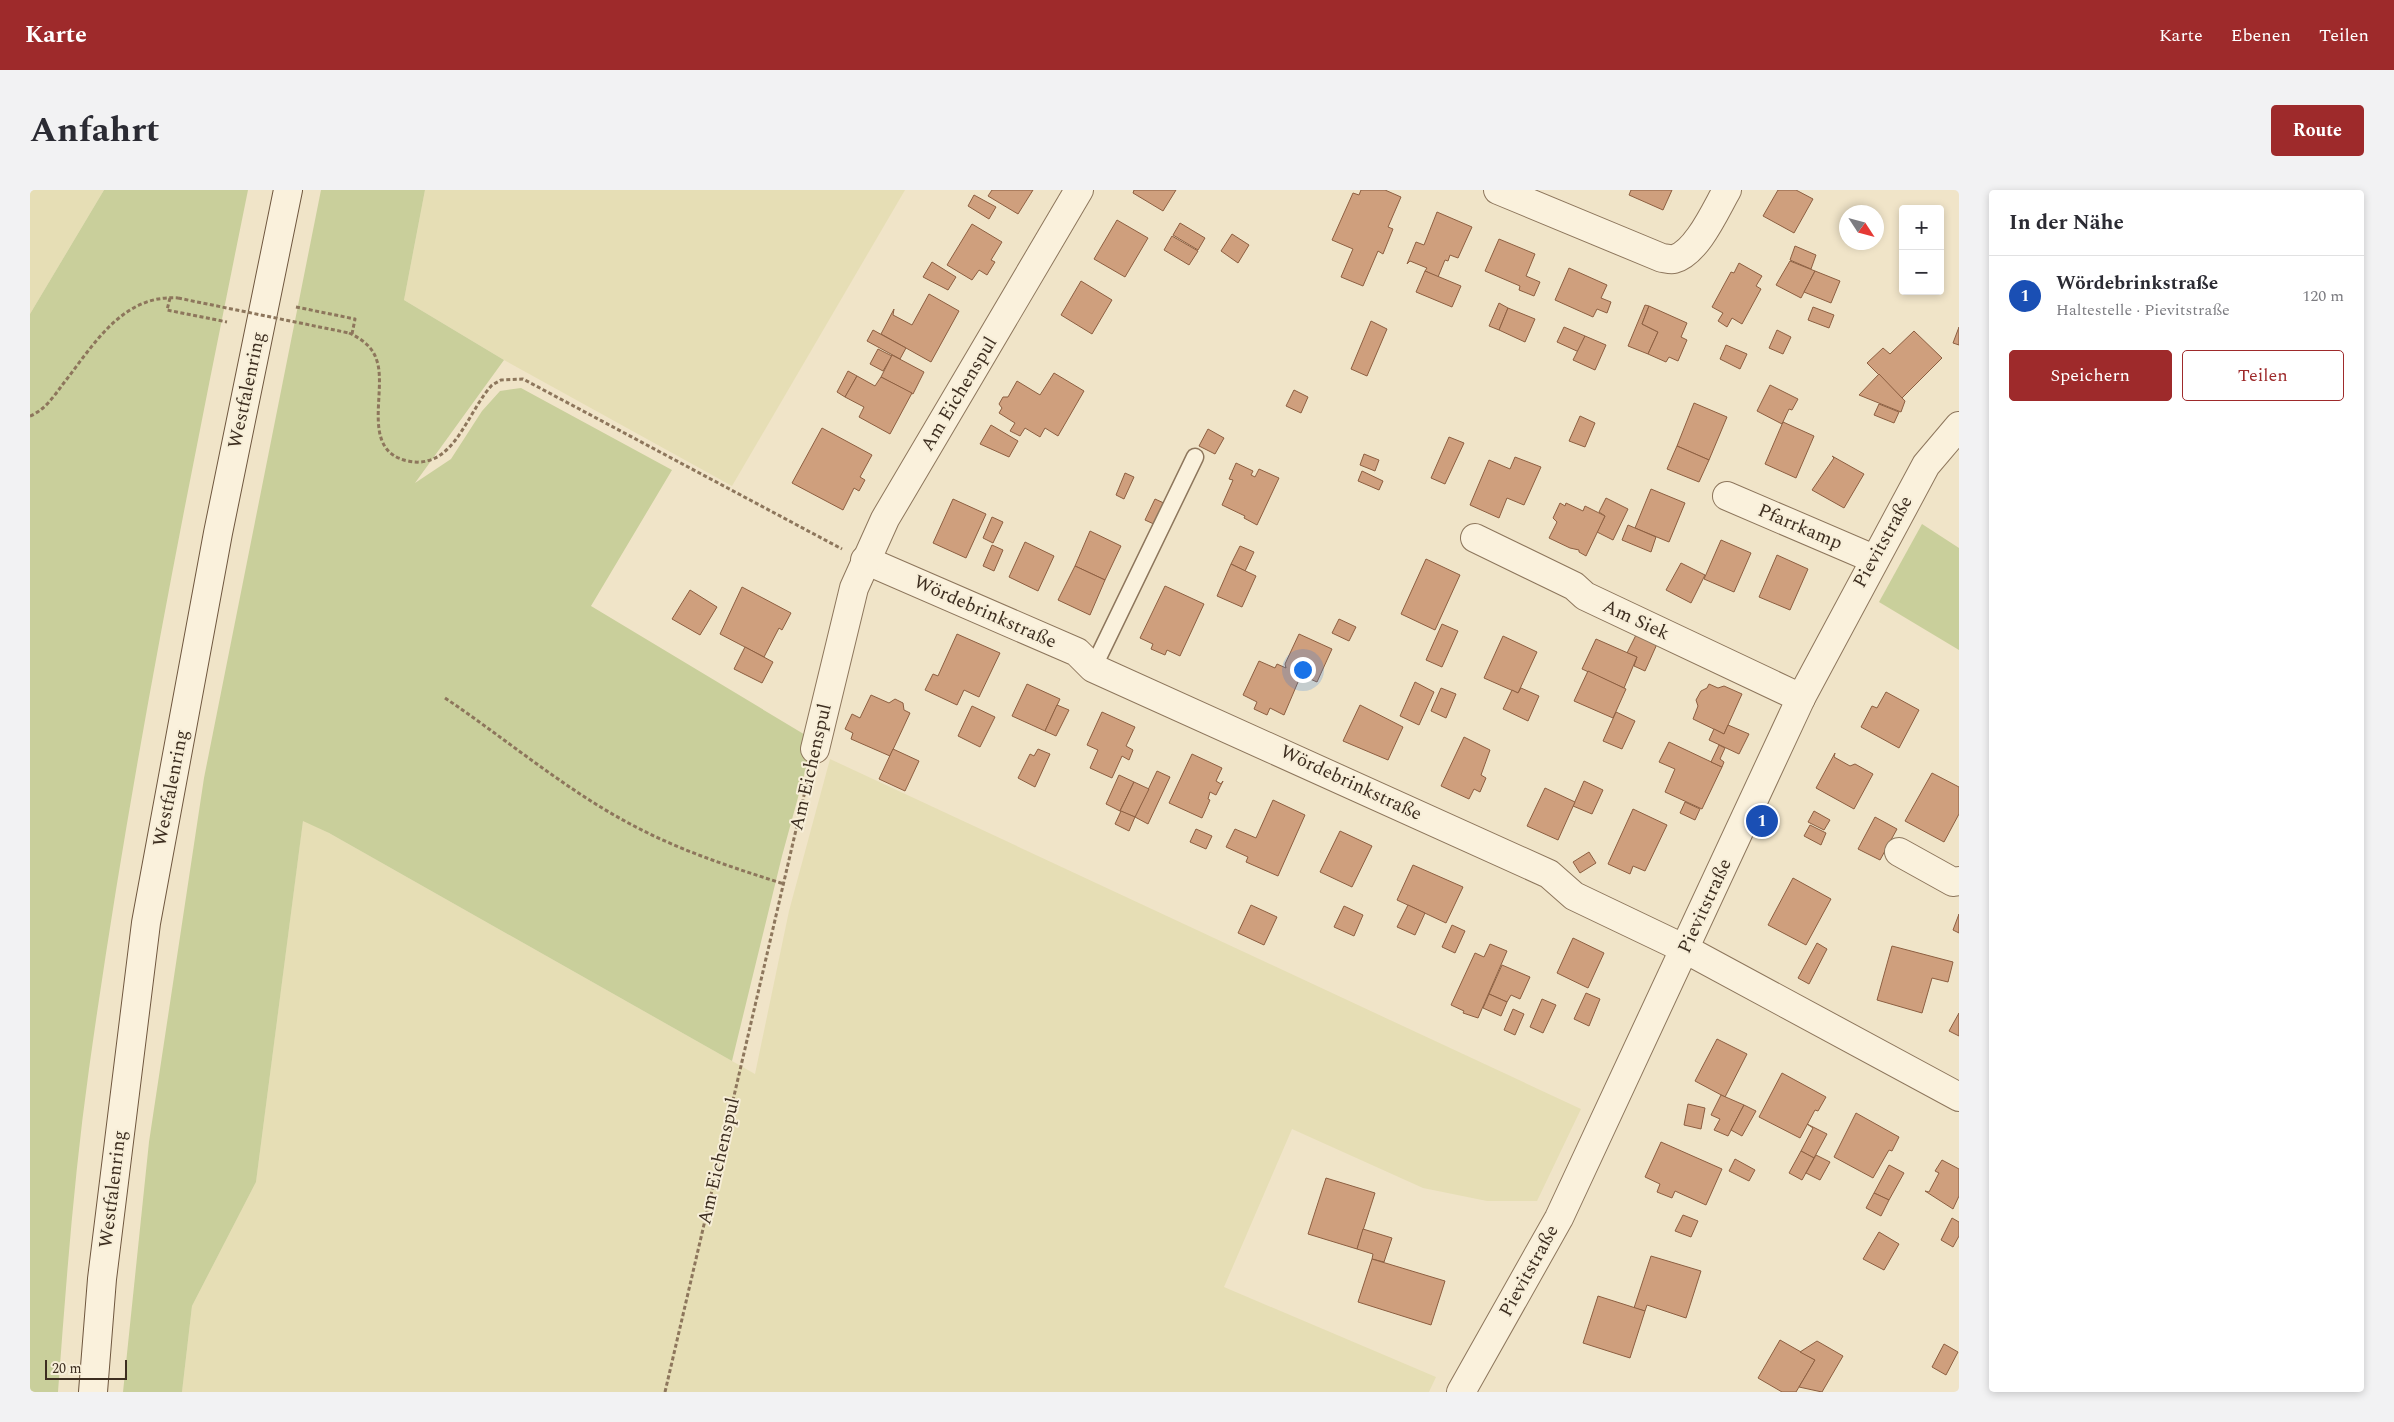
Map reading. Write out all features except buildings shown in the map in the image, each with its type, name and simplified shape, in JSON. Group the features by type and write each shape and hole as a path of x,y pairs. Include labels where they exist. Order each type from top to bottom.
{"street":[{"name":"Westfalenring","path":"93,1392 102,1279 146,923 218,533 288,190"},
{"name":"Am Eichenspul","path":"815,749 854,588 865,560 886,519 1080,190"},
{"path":"1498,190 1662,258 1674,259 1686,252 1696,242 1727,190"},
{"name":"Pievitstraße","path":"1461,1392 1559,1218 1801,698 1926,465 1959,426"},
{"name":"Pfarrkamp","path":"1727,496 1874,559"},
{"name":"Am Siek","path":"1475,538 1574,586 1585,596 1801,698"},
{"name":"Wördebrinkstraße","path":"865,560 1077,652 1093,668 1550,874 1574,896 1685,949 1959,1097"},
{"path":"1899,852 1953,882 1959,881"}],"lane":[{"path":"1093,668 1196,457"}],"path":[{"path":"170,298 168,310 227,322"},
{"path":"30,416 52,399 110,324 138,305 178,298 351,333 369,346 377,361 379,368 378,429 381,439 387,448 404,460 425,462 444,453 492,385 501,380 523,379 836,547 865,560"},
{"path":"296,307 355,320 351,333"},
{"path":"445,698 574,791 637,828 695,855 784,884"},
{"name":"Am Eichenspul","path":"665,1392 815,749"}],"shaded area":[{"path":"30,190 104,190 30,314"},
{"path":"425,190 905,190 732,486 504,360 404,300"},
{"path":"830,759 1581,1109 1537,1201 1487,1201 1423,1188 1292,1129 1224,1287 1436,1377 1429,1392 182,1392 192,1306 256,1182 303,820 755,1074 789,911"}],"green space":[{"path":"104,190 248,190 162,628 105,959 79,1149 58,1392 30,1392 30,314"},
{"path":"321,190 425,190 404,300 504,360 415,483 451,459 482,411 500,391 521,388 672,470 591,606 807,736 809,757 782,856 732,1061 329,833 303,821 256,1182 192,1306 182,1392 123,1392 149,1142 204,778"},
{"path":"1922,524 1959,548 1959,650 1879,602"}],"place":[{"name":"Wördebrinkstraße","path":"1762,821"}]}
